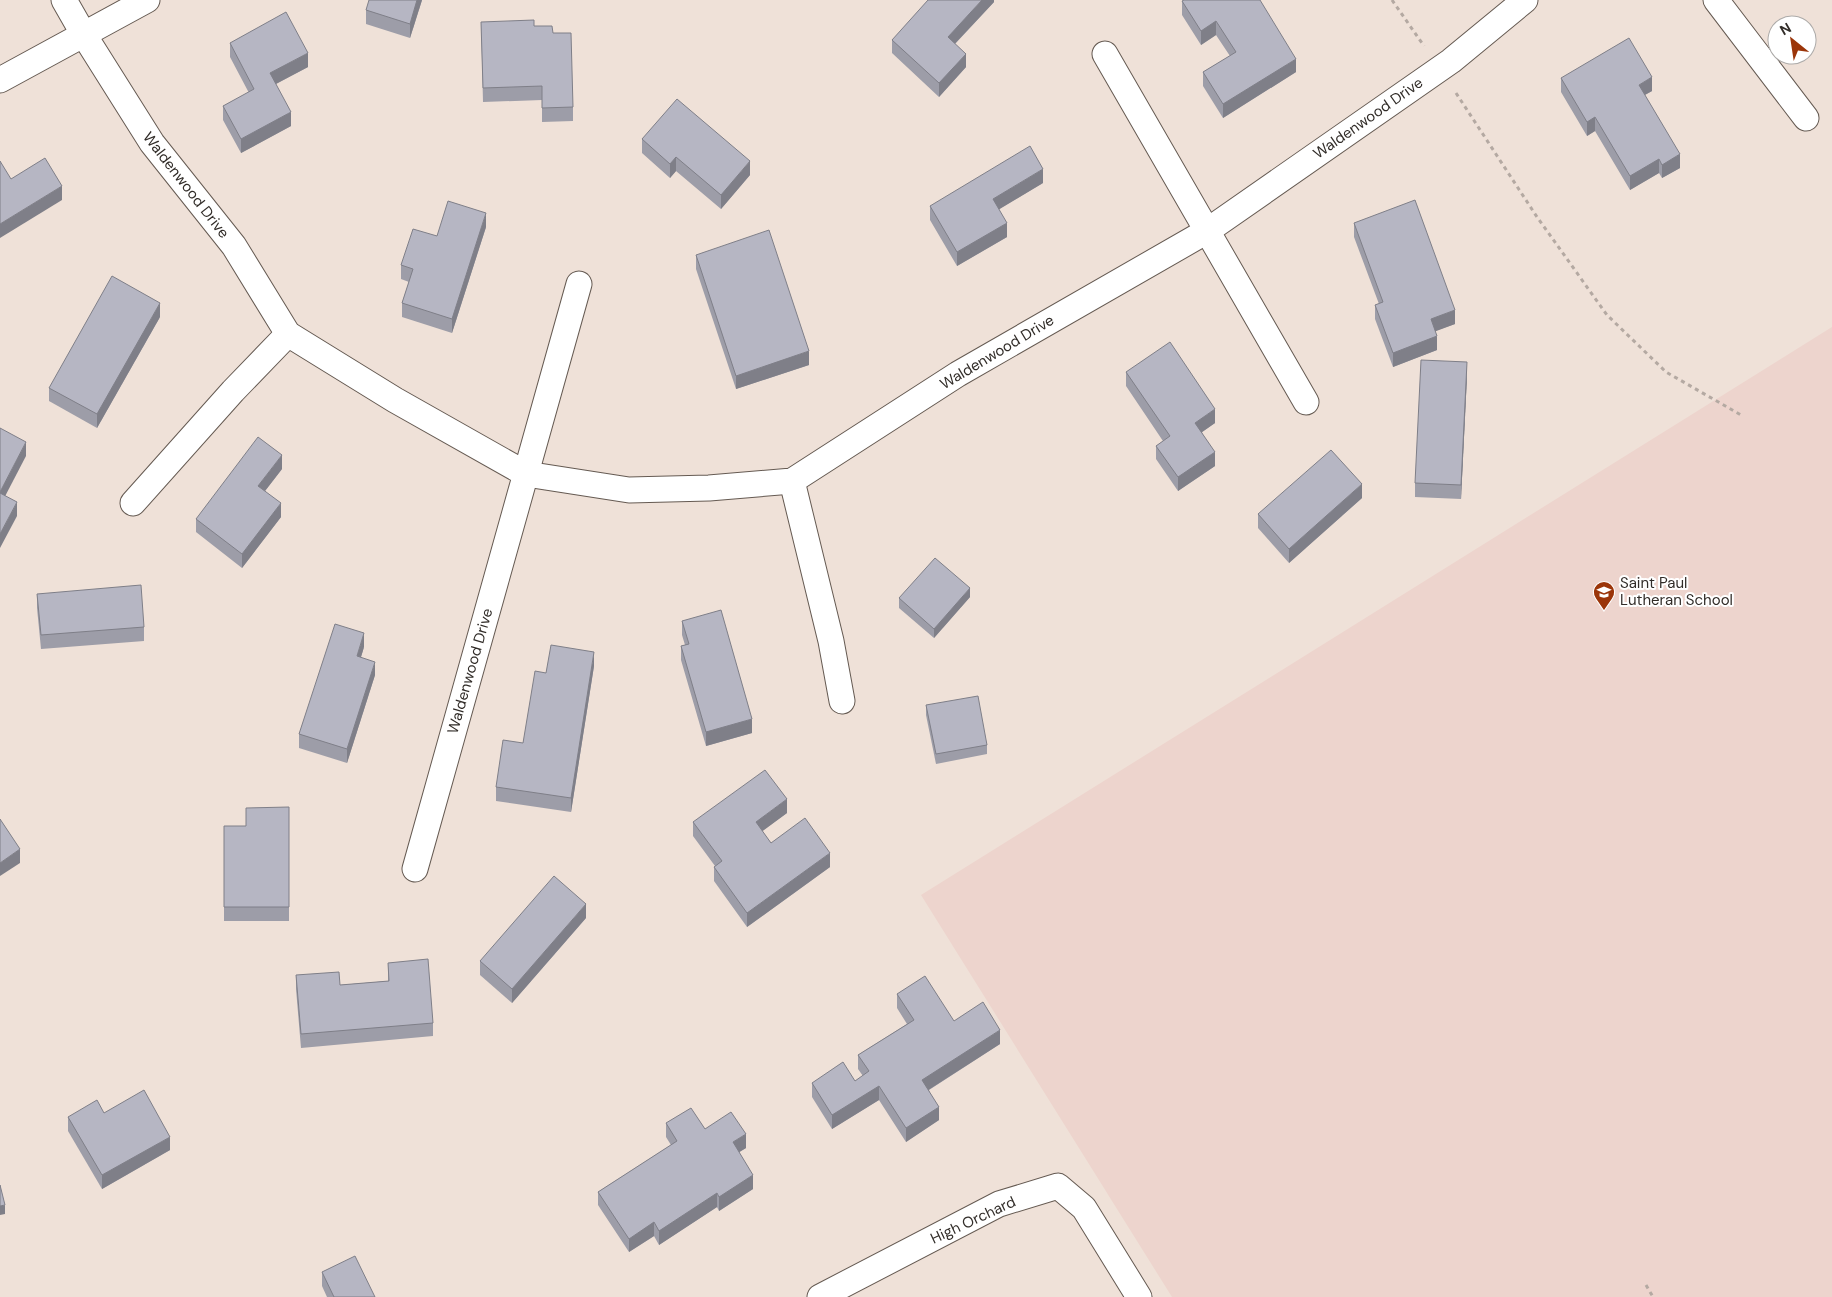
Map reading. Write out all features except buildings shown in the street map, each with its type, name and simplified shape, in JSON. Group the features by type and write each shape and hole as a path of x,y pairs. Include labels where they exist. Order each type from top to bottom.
{"street":[{"name":"Waldenwood Drive","path":"64,0 152,143 234,246 288,334 395,400 526,474 629,490 709,488 792,481 958,374 1207,231 1440,68 1524,0"},
{"path":"0,80 147,0"},
{"path":"1716,0 1806,118"},
{"path":"1105,54 1306,402"},
{"name":"Waldenwood Drive","path":"415,868 579,284"},
{"path":"133,502 233,391 288,334"},
{"path":"792,481 831,641 842,701"},
{"name":"High Orchard","path":"820,1297 1000,1204 1058,1186 1084,1208 1139,1297"}],"path":[{"path":"1392,0 1440,68 1537,217 1607,315 1666,372 1741,415"},
{"path":"1646,1285 1653,1297"}],"shaded area":[{"name":"Saint Paul Lutheran School","path":"1832,327 1832,1297 1172,1297 921,895"}],"place":[{"name":"Saint Paul Lutheran School","path":"1604,611"}]}
